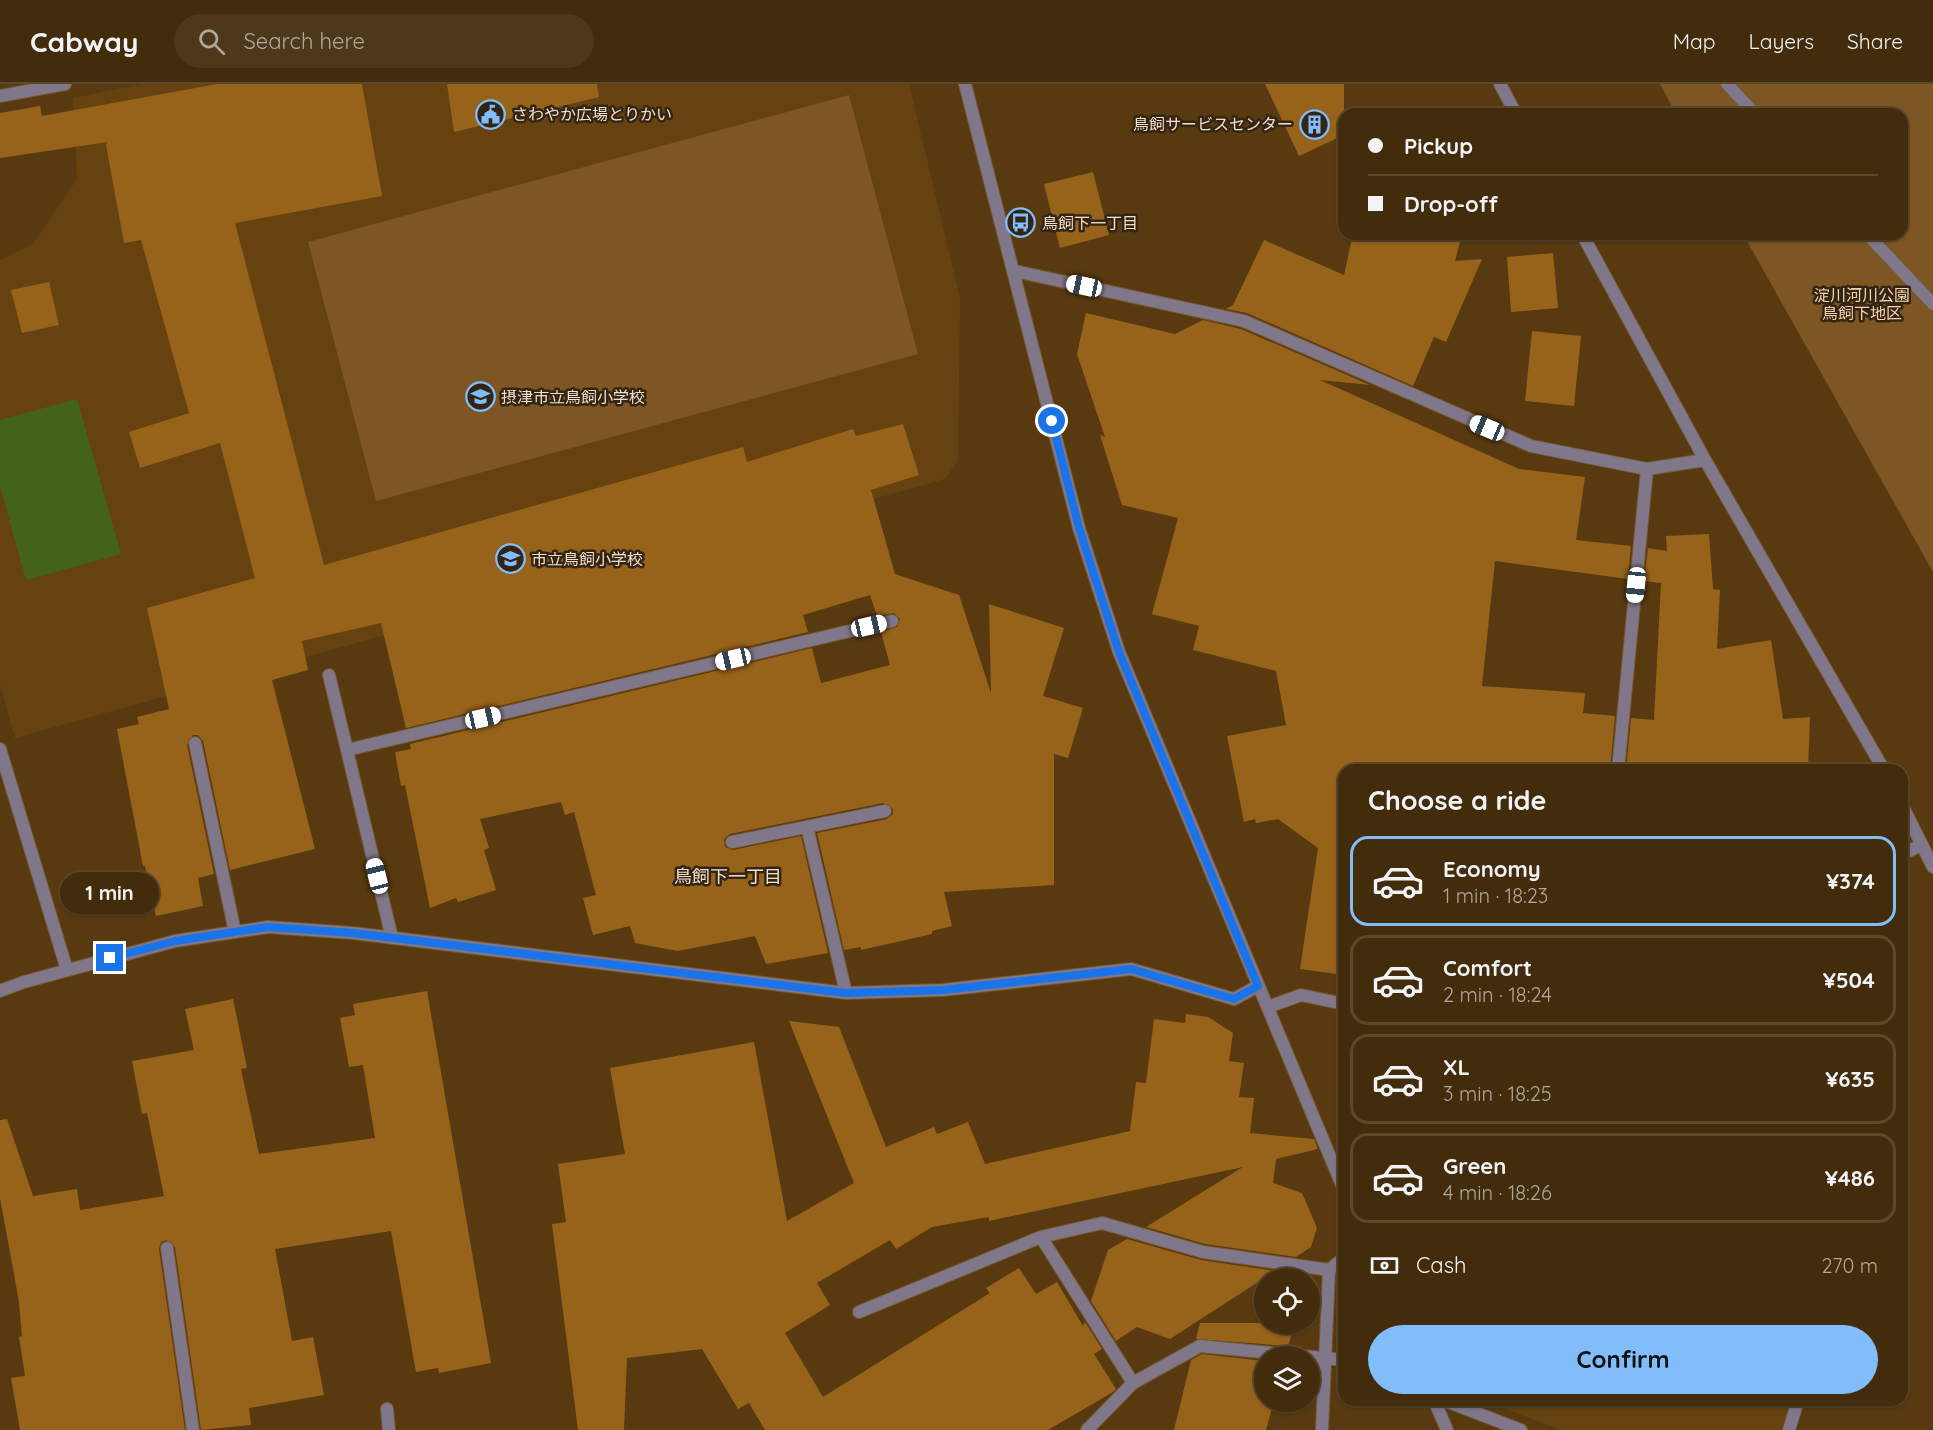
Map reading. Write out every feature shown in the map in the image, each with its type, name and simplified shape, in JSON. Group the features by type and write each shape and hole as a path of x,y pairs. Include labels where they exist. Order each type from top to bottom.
{"street":[{"path":"0,96 65,84"},
{"path":"965,84 1015,271 1079,528 1119,652 1338,1176"},
{"path":"1500,84 1513,108"},
{"path":"1727,84 1749,108"},
{"path":"1585,240 1705,460 1881,764"},
{"path":"1873,240 1933,304"},
{"path":"1015,271 1244,321 1531,447 1647,469 1705,460"},
{"path":"1619,764 1647,469"},
{"path":"347,750 892,621"},
{"path":"329,675 392,939"},
{"path":"195,742 235,932"},
{"path":"0,749 67,970"},
{"path":"732,842 885,811"},
{"path":"1908,817 1933,867"},
{"path":"807,827 846,993"},
{"path":"1908,851 1922,845"},
{"path":"0,991 175,941 268,927 392,939 846,993 943,990 1131,969 1234,999 1258,986"},
{"path":"1268,1007 1301,995 1338,1003"},
{"path":"859,1312 1041,1237 1102,1223 1203,1252 1329,1270 1338,1263"},
{"path":"1041,1237 1133,1383"},
{"path":"167,1248 194,1430"},
{"path":"1322,1430 1327,1358 1329,1270"},
{"path":"1087,1430 1133,1383 1200,1346 1338,1359"},
{"path":"1437,1406 1447,1430"},
{"path":"1459,1406 1521,1430"},
{"path":"1789,1430 1796,1406"},
{"path":"387,1409 389,1430"}],"shaded area":[{"name":"摂津市立鳥飼小学校","path":"143,84 909,84 960,299 958,461 945,479 15,738 0,685 0,260 33,244 77,179 73,98"},
{"path":"77,399 121,554 26,580 0,486 0,420"},
{"path":"1498,1406 1796,1406 1786,1430 1560,1430"}],"green space":[{"name":"淀川河川公園 鳥飼下地区","path":"1660,84 1933,84 1933,572 1746,240 1908,240 1908,108 1673,108"},
{"path":"849,95 918,354 376,501 308,242"}],"building":[{"path":"217,84 362,84 382,196 235,223 324,565 743,447 747,462 853,429 856,436 903,424 919,475 871,490 895,574 959,595 991,693 989,604 1064,628 1043,696 1083,708 1068,758 1054,754 1054,885 944,892 952,926 932,931 932,934 861,950 861,947 844,950 817,833 887,819 893,814 893,809 883,803 730,834 724,839 725,847 733,850 801,836 828,953 766,964 755,936 678,951 635,943 630,926 593,935 583,898 596,895 574,812 565,815 561,802 480,819 489,848 484,850 496,890 458,902 456,898 430,908 405,785 401,786 395,752 411,749 410,744 812,648 821,683 890,665 881,632 897,627 900,619 894,613 877,616 870,595 803,615 808,632 406,728 381,623 302,641 308,670 272,680 315,849 230,870 203,741 198,735 193,735 187,745 214,874 198,878 203,906 156,916 145,866 143,866 117,729 139,724 137,717 169,709 147,608 255,578 220,443 140,468 129,432 189,413 141,240 124,243 106,145 108,142 0,158 0,113 40,106 42,116"},
{"name":"さわやか広場とりかい","path":"447,84 597,84 599,97 454,132"},
{"name":"鳥飼サービスセンター","path":"1265,84 1344,84 1344,108 1338,108 1338,138 1299,156"},
{"path":"1093,172 1109,235 1060,248 1044,184"},
{"path":"1264,240 1344,275 1352,240 1460,240 1455,261 1482,259 1446,342 1434,337 1413,386 1247,313 1226,309 1233,305"},
{"path":"1553,253 1558,308 1511,312 1507,257"},
{"path":"49,282 59,325 22,333 11,290"},
{"path":"1086,313 1175,334 1203,320 1241,329 1370,385 1320,380 1519,469 1585,477 1576,540 1631,546 1628,579 1495,561 1482,686 1585,693 1583,713 1615,716 1611,764 1338,764 1338,974 1300,969 1318,848 1278,819 1256,823 1255,819 1244,822 1227,736 1286,725 1276,671 1193,650 1199,626 1152,614 1178,518 1122,505 1100,435 1105,437 1077,354"},
{"path":"1532,331 1581,336 1574,406 1525,401"},
{"path":"1709,534 1713,589 1720,590 1717,649 1771,640 1783,719 1810,717 1808,764 1627,764 1631,718 1654,720 1661,583 1644,581 1648,548 1667,551 1666,536"},
{"path":"427,991 491,1363 439,1373 438,1368 416,1372 391,1231 275,1249 292,1341 313,1337 324,1395 249,1408 251,1425 201,1430 175,1247 166,1240 161,1242 159,1249 185,1430 20,1430 11,1378 25,1376 19,1337 22,1336 19,1302 0,1198 0,1120 7,1119 33,1196 77,1189 80,1210 164,1196 147,1113 142,1114 132,1061 194,1050 185,1009 233,999 247,1068 241,1069 259,1154 375,1138 363,1065 349,1067 340,1018 355,1015 353,1004"},
{"path":"1186,1014 1208,1017 1233,1033 1229,1061 1244,1063 1239,1097 1254,1098 1250,1133 1314,1139 1318,1149 1276,1159 1273,1183 1302,1193 1317,1228 1311,1247 1296,1257 1205,1244 1146,1227 1243,1167 989,1221 989,1217 932,1227 896,1249 890,1240 817,1283 830,1305 785,1333 823,1397 990,1293 986,1288 1019,1268 1036,1294 1057,1282 1083,1326 1085,1322 1102,1349 1094,1354 1116,1389 1113,1392 1048,1430 765,1430 749,1403 738,1409 702,1349 627,1358 624,1430 578,1430 552,1224 566,1222 558,1164 625,1154 610,1068 754,1042 787,1221 854,1183 789,1021 839,1027 886,1147 934,1127 937,1134 968,1122 985,1164 1130,1131 1136,1082 1146,1083 1154,1019 1185,1023"},
{"path":"1127,1239 1201,1260 1255,1268 1254,1285 1170,1339 1137,1327 1116,1341 1091,1301 1108,1250"},
{"path":"1200,1323 1254,1323 1254,1334 1292,1334 1288,1346 1196,1339"},
{"path":"1202,1354 1254,1360 1254,1412 1271,1412 1266,1430 1174,1430 1191,1360"}],"place":[{"name":"さわやか広場とりかい","path":"491,114"},
{"name":"鳥飼サービスセンター","path":"1314,124"},
{"name":"鳥飼下一丁目","path":"1021,223"},
{"name":"摂津市立鳥飼小学校","path":"480,397"},
{"name":"市立鳥飼小学校","path":"510,559"}],"district":[{"name":"鳥飼下一丁目","path":"728,876"}],"route":[{"path":"110,958 175,941 268,927 353,933 760,985 846,993 943,990 1131,969 1234,999 1258,986 1119,652 1079,528 1052,421"}]}
